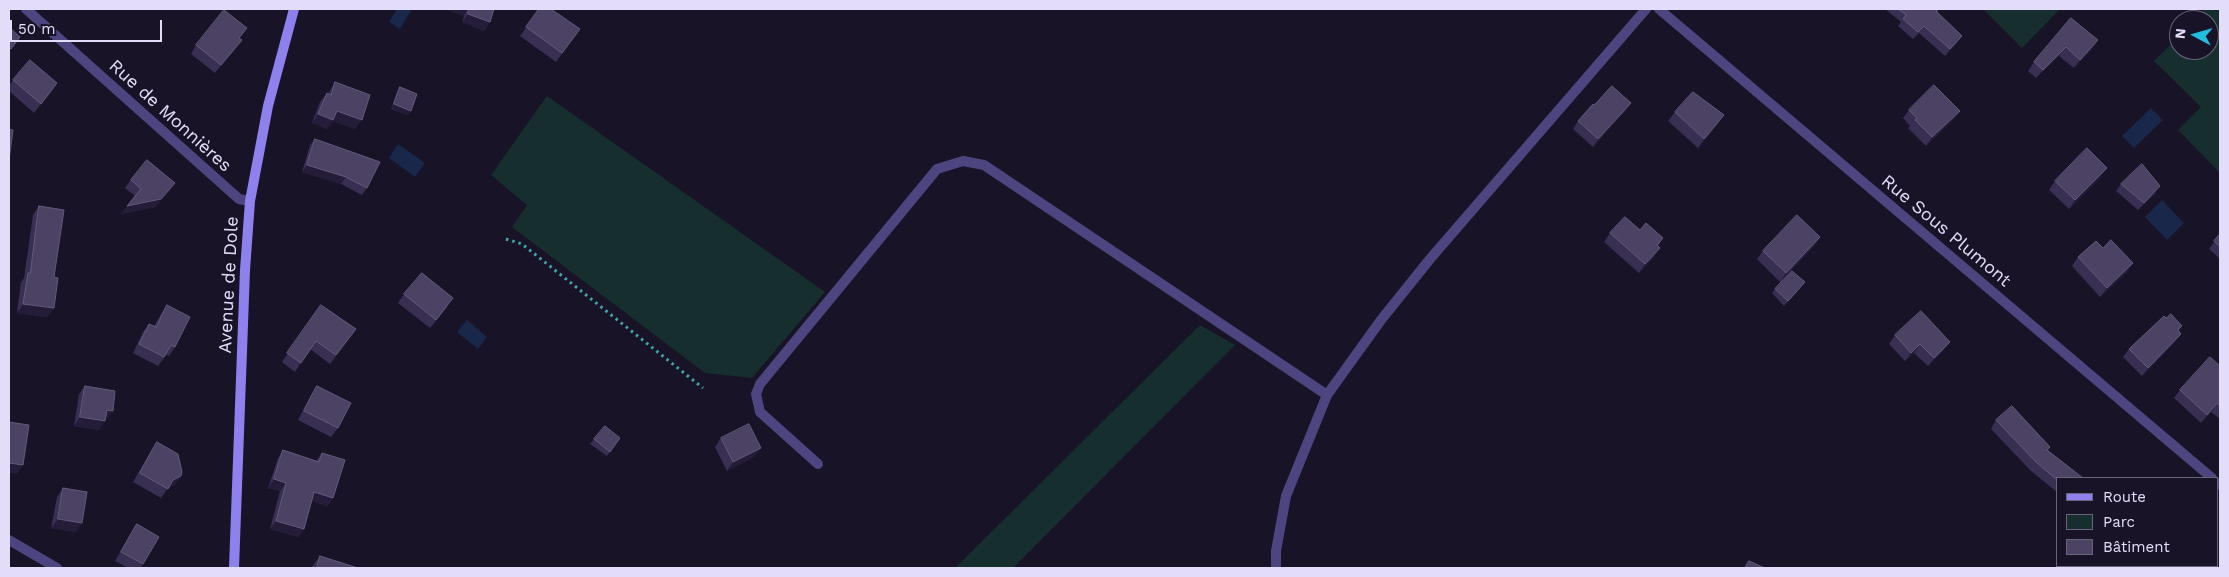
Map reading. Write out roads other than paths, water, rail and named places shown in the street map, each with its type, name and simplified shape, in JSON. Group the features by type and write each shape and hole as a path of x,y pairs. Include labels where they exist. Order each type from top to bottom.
{"main road":[{"name":"Avenue de Dole","path":"234,568 245,270 250,201 268,106 294,9"}],"street":[{"name":"Rue de Monnières","path":"26,9 239,199 250,201"},
{"path":"1276,568 1276,551 1286,496 1326,395 1381,320 1430,260 1646,9"},
{"name":"Rue Sous Plumont","path":"1659,9 2211,477"},
{"path":"818,464 760,412 756,394 760,384 937,169 963,161 984,166 1326,395"},
{"path":"9,540 57,568"}],"water":[{"path":"397,9 412,9 400,29 389,22"},
{"path":"2151,108 2163,120 2134,148 2122,136"},
{"path":"398,144 425,163 415,177 389,158"},
{"path":"2162,200 2184,223 2167,240 2145,217"},
{"path":"467,320 487,337 478,349 457,332"}]}
